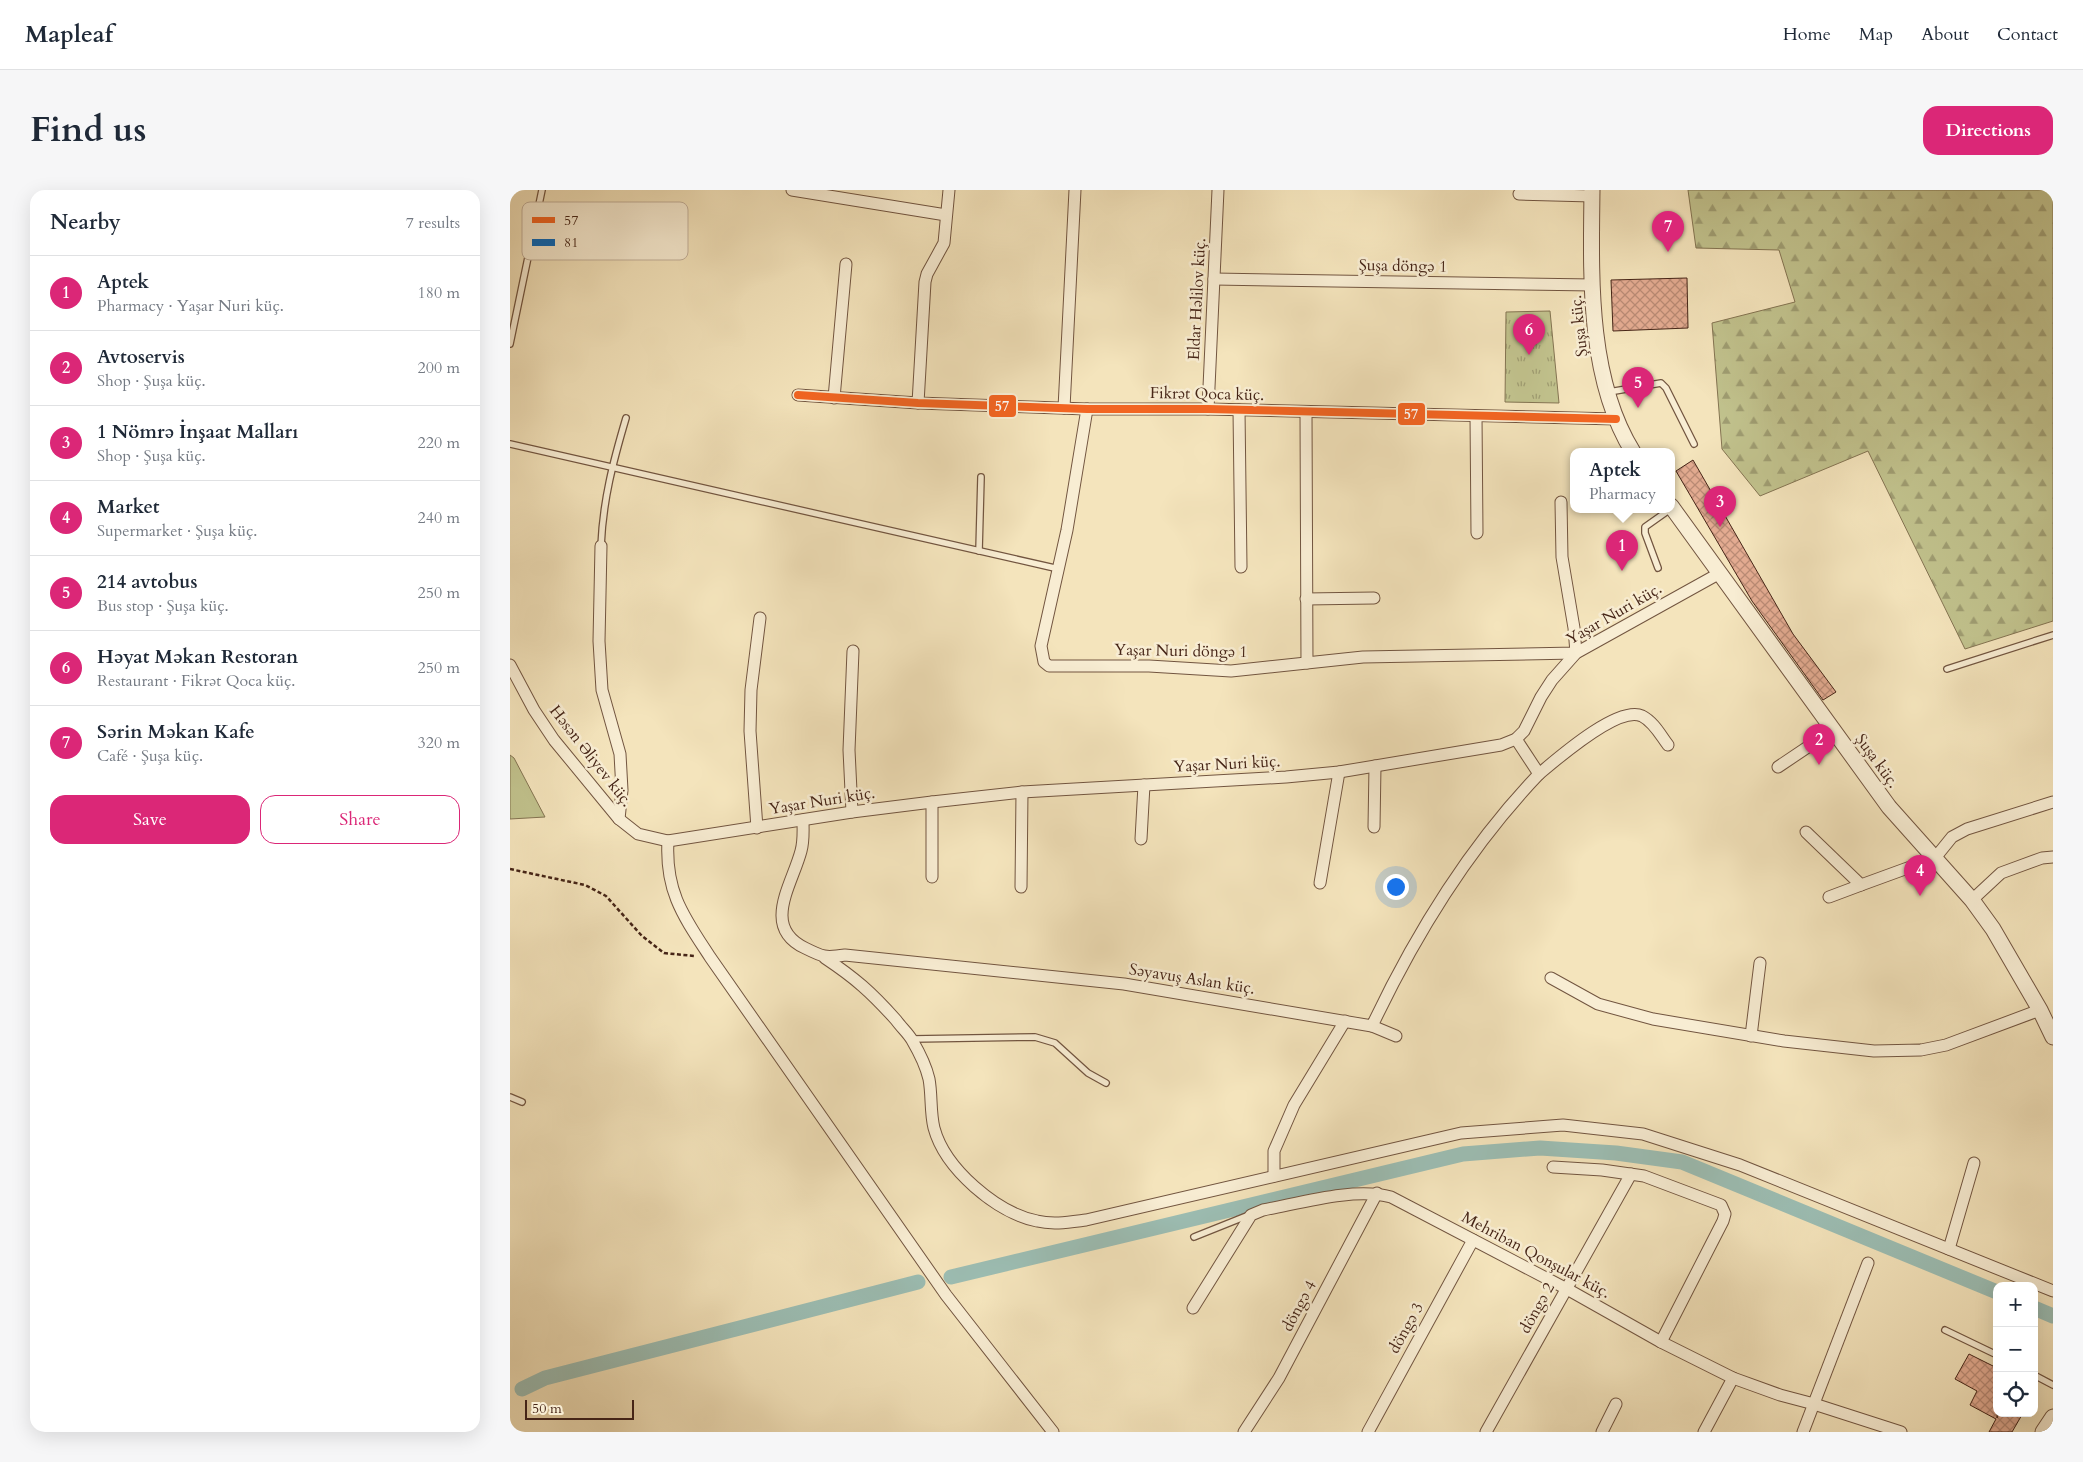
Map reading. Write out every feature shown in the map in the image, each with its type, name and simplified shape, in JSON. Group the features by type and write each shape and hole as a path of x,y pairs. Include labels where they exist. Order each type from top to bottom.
{"street":[{"path":"792,190 946,215"},
{"path":"918,403 925,282 944,243 949,190"},
{"path":"1064,408 1076,190"},
{"name":"Eldar Həlilov küç.","path":"1208,409 1218,190"},
{"path":"1519,194 1592,193"},
{"name":"Şuşa küç.","path":"1592,193 1593,285 1598,340 1606,392 1616,419 1631,448"},
{"path":"834,398 846,264"},
{"name":"Şuşa döngə 1","path":"1214,279 1593,285"},
{"name":"Fikrət Qoca küç.","path":"798,394 918,403 1087,409 1208,409 1616,419"},
{"name":"Yaşar Nuri döngə 1","path":"1087,409 1059,569 1041,646 1044,662 1050,666 1150,666 1231,671 1363,657 1576,653"},
{"path":"1239,410 1241,567"},
{"path":"1306,412 1307,663"},
{"path":"1476,416 1476,533"},
{"path":"1560,502 1562,557 1574,628 1576,653"},
{"name":"Şuşa küç.","path":"1675,513 1889,807 1972,900 1993,929 2040,1010 2053,1037"},
{"path":"600,546 599,641 602,690 620,754 622,790 618,819"},
{"name":"Yaşar Nuri küç.","path":"668,841 852,812 932,802 1022,792 1286,777 1339,772 1501,745 1516,739 1524,731 1552,680 1576,653 1720,573"},
{"path":"1306,599 1374,598"},
{"path":"757,828 750,731 751,690 760,618"},
{"path":"852,812 849,750 853,651"},
{"name":"Həsən Əliyev küç.","path":"510,664 534,710 554,740 618,819 638,834 668,841"},
{"path":"1372,1026 1436,908 1470,856 1510,805 1540,774 1575,744 1600,728 1634,714 1642,716 1651,723 1668,745"},
{"path":"1778,767 1832,730"},
{"path":"1516,739 1540,774"},
{"path":"1374,828 1375,766"},
{"path":"1320,883 1339,772"},
{"path":"1141,839 1144,785"},
{"path":"1021,887 1022,792"},
{"path":"932,802 932,877"},
{"path":"1829,897 1898,874 1908,867 1936,858 1952,837 1967,829 2053,802"},
{"path":"803,820 804,840 780,914 784,930 796,944 825,958 856,979 873,994 912,1039 929,1079 934,1129 949,1158 972,1186 1007,1210 1037,1222 1056,1223 1086,1220 1461,1133 1563,1125 1643,1134 1740,1164 2053,1291"},
{"path":"1806,832 1862,885"},
{"path":"668,841 667,863 672,887 680,909 710,957 946,1295 1053,1432"},
{"path":"1972,900 2001,873 2042,858 2053,857"},
{"name":"Səyavuş Aslan küç.","path":"825,958 845,955 1124,984 1372,1026 1396,1036"},
{"path":"1751,1036 1760,963"},
{"path":"1551,978 1598,1004 1653,1019 1784,1042 1874,1051 1921,1050 1946,1044 2040,1010"},
{"path":"1274,1176 1274,1151 1294,1105 1345,1021"},
{"path":"1950,1248 1974,1163"},
{"path":"1553,1167 1602,1170 1644,1176 1721,1205 1725,1214 1722,1222 1661,1342"},
{"name":"döngə 2","path":"1486,1432 1631,1174"},
{"name":"Mehriban Qonşular küç.","path":"1251,1214 1263,1210 1360,1193 1377,1193 1391,1197 1567,1289 1661,1342 1733,1378 1780,1395 1901,1432"},
{"name":"döngə 4","path":"1244,1432 1279,1378 1377,1193"},
{"path":"1193,1308 1251,1214"},
{"name":"döngə 3","path":"1368,1432 1473,1240"},
{"path":"1803,1432 1868,1263"},
{"path":"1704,1432 1733,1378"},
{"path":"1602,1432 1616,1404"},
{"path":"2043,1432 2053,1417"}],"lane":[{"path":"510,344 527,260"},
{"path":"1606,392 1661,383 1666,388 1694,444"},
{"path":"600,546 603,511 612,467 626,418"},
{"path":"510,444 1059,569"},
{"path":"979,551 982,476"},
{"path":"1658,568 1645,533 1645,527 1664,513"},
{"path":"1947,669 2053,635"},
{"path":"912,1039 1035,1036 1055,1043 1088,1073 1106,1083"},
{"path":"510,1096 522,1102"},
{"path":"1194,1237 1251,1214"},
{"path":"1945,1330 1993,1353"},
{"path":"2038,1377 2053,1385"}],"path":[{"path":"510,870 585,885 606,896 642,936 664,953 710,957"}],"green space":[{"path":"1688,190 2053,190 2053,621 1965,649 1868,451 1760,496 1722,449 1712,323 1795,302 1779,250 1696,248"},
{"path":"1550,311 1559,403 1505,402 1506,312"},
{"path":"510,755 514,758 545,817 510,819"}],"building":[{"path":"1687,278 1688,328 1613,331 1611,280"},
{"path":"1693,460 1793,634 1836,692 1823,700 1752,601 1676,471"},
{"path":"1969,1354 1993,1366 1993,1417 2021,1417 2012,1432 1989,1432 1996,1419 1970,1405 1977,1391 1955,1379"}],"waterway":[{"path":"951,1277 1463,1154 1540,1148 1616,1153 1682,1162 1993,1290"},
{"path":"522,1389 545,1378 918,1282"},
{"path":"2038,1310 2053,1316"}],"transit line":[{"name":"57","path":"798,395 918,403 1087,409 1208,409 1616,419"}],"place":[{"name":"Sərin Məkan Kafe","path":"1668,252"},
{"name":"Həyat Məkan Restoran","path":"1529,355"},
{"name":"214 avtobus","path":"1638,408"},
{"name":"1 Nömrə İnşaat Malları","path":"1720,527"},
{"name":"Aptek","path":"1622,571"},
{"name":"Avtoservis","path":"1819,765"},
{"name":"Market","path":"1920,896"}]}
